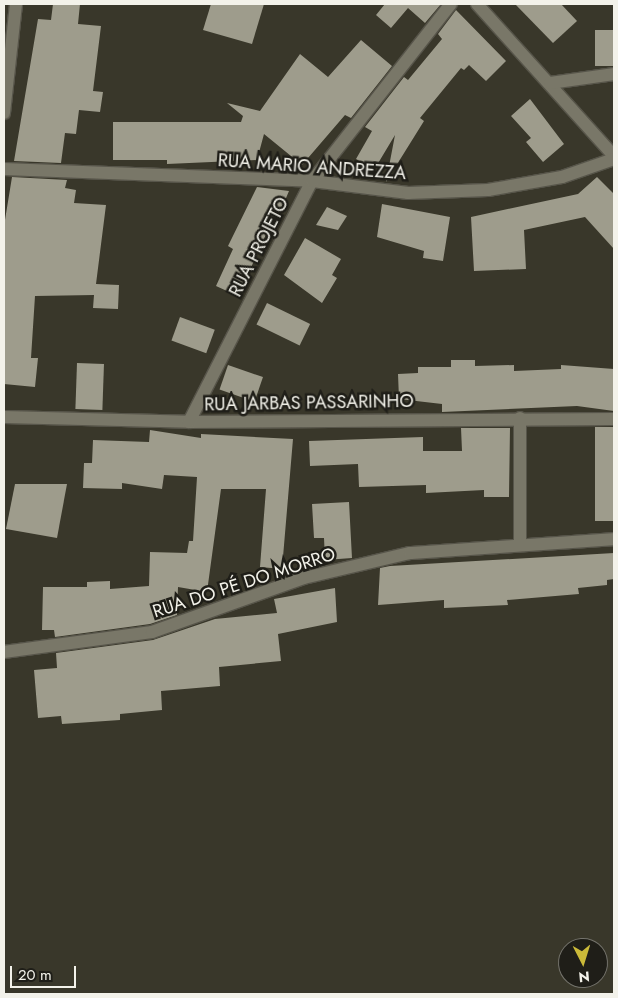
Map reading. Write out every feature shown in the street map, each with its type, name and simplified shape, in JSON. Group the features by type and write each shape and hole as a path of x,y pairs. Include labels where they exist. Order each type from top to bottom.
{"street":[{"path":"4,113 16,4"},
{"name":"RUA PROJETO","path":"188,422 312,181 451,4"},
{"path":"477,4 550,83 614,157"},
{"path":"550,83 614,74"},
{"name":"RUA MARIO ANDREZZA","path":"4,169 312,181 408,193 488,190 562,178 614,157"},
{"name":"RUA JARBAS PASSARINHO","path":"4,417 188,422 520,418 614,419"},
{"path":"520,418 520,542"},
{"name":"RUA DO PÉ DO MORRO","path":"4,652 152,632 304,578 410,553 520,542 614,539"}],"building":[{"path":"53,4 80,4 78,24 101,26 93,91 103,92 100,112 79,110 76,134 65,133 61,163 14,161 38,19 51,20"},
{"path":"211,4 264,4 252,44 203,30"},
{"path":"385,4 441,4 425,23 408,8 391,28 376,15"},
{"path":"515,4 561,4 577,21 553,43"},
{"path":"456,10 506,61 486,81 469,65 464,70 461,68 420,118 424,121 386,182 395,135 374,170 356,159 372,131 365,127 404,77 408,80 442,39 438,34"},
{"path":"595,30 614,30 614,66 595,66"},
{"path":"361,40 392,66 351,118 345,115 302,165 264,134 257,160 167,164 167,160 113,160 113,122 241,122 243,116 227,103 260,111 300,54 328,77"},
{"path":"530,99 564,144 543,162 526,142 531,138 511,116"},
{"path":"12,177 67,180 65,188 76,190 74,203 106,205 96,284 119,285 118,309 93,308 94,295 35,296 31,358 38,358 35,387 4,384 4,226"},
{"path":"597,177 614,194 614,249 585,217 524,230 526,269 474,271 471,217 578,194"},
{"path":"257,187 289,191 278,217 268,216 273,219 238,296 216,286 233,249 228,246"},
{"path":"382,204 450,217 443,261 423,258 424,251 377,237"},
{"path":"327,207 347,216 338,230 316,225"},
{"path":"305,238 341,259 332,275 337,278 322,303 284,275"},
{"path":"267,303 310,324 300,346 256,325"},
{"path":"180,317 215,330 206,353 171,340"},
{"path":"451,360 475,360 475,366 514,365 514,371 561,369 561,365 614,369 614,411 577,406 442,412 442,404 399,399 398,374 418,373 418,367 451,367"},
{"path":"77,363 104,364 102,410 75,409"},
{"path":"228,365 263,377 255,402 220,390"},
{"path":"595,427 614,427 614,521 595,521"},
{"path":"461,428 510,428 509,497 484,497 484,490 426,493 426,485 359,487 358,464 310,466 309,441 423,437 423,451 462,451"},
{"path":"150,430 201,438 201,434 293,439 282,569 260,567 266,489 221,489 207,592 178,587 177,615 150,624 55,637 54,630 42,630 43,587 87,587 87,582 110,581 110,589 149,586 150,552 187,553 189,541 193,541 197,477 164,475 162,489 122,483 122,489 83,488 84,463 92,463 93,440 149,442"},
{"path":"15,484 67,484 57,538 6,529"},
{"path":"349,502 352,558 325,560 324,538 314,538 312,504"},
{"path":"614,553 614,579 607,580 607,585 578,588 579,594 507,600 508,605 444,608 444,600 378,605 380,568"},
{"path":"335,588 337,622 278,634 281,661 219,667 220,686 161,691 162,710 120,714 120,720 62,724 61,716 38,718 34,670 57,668 56,653 153,640 215,619 277,613 274,599"}]}
